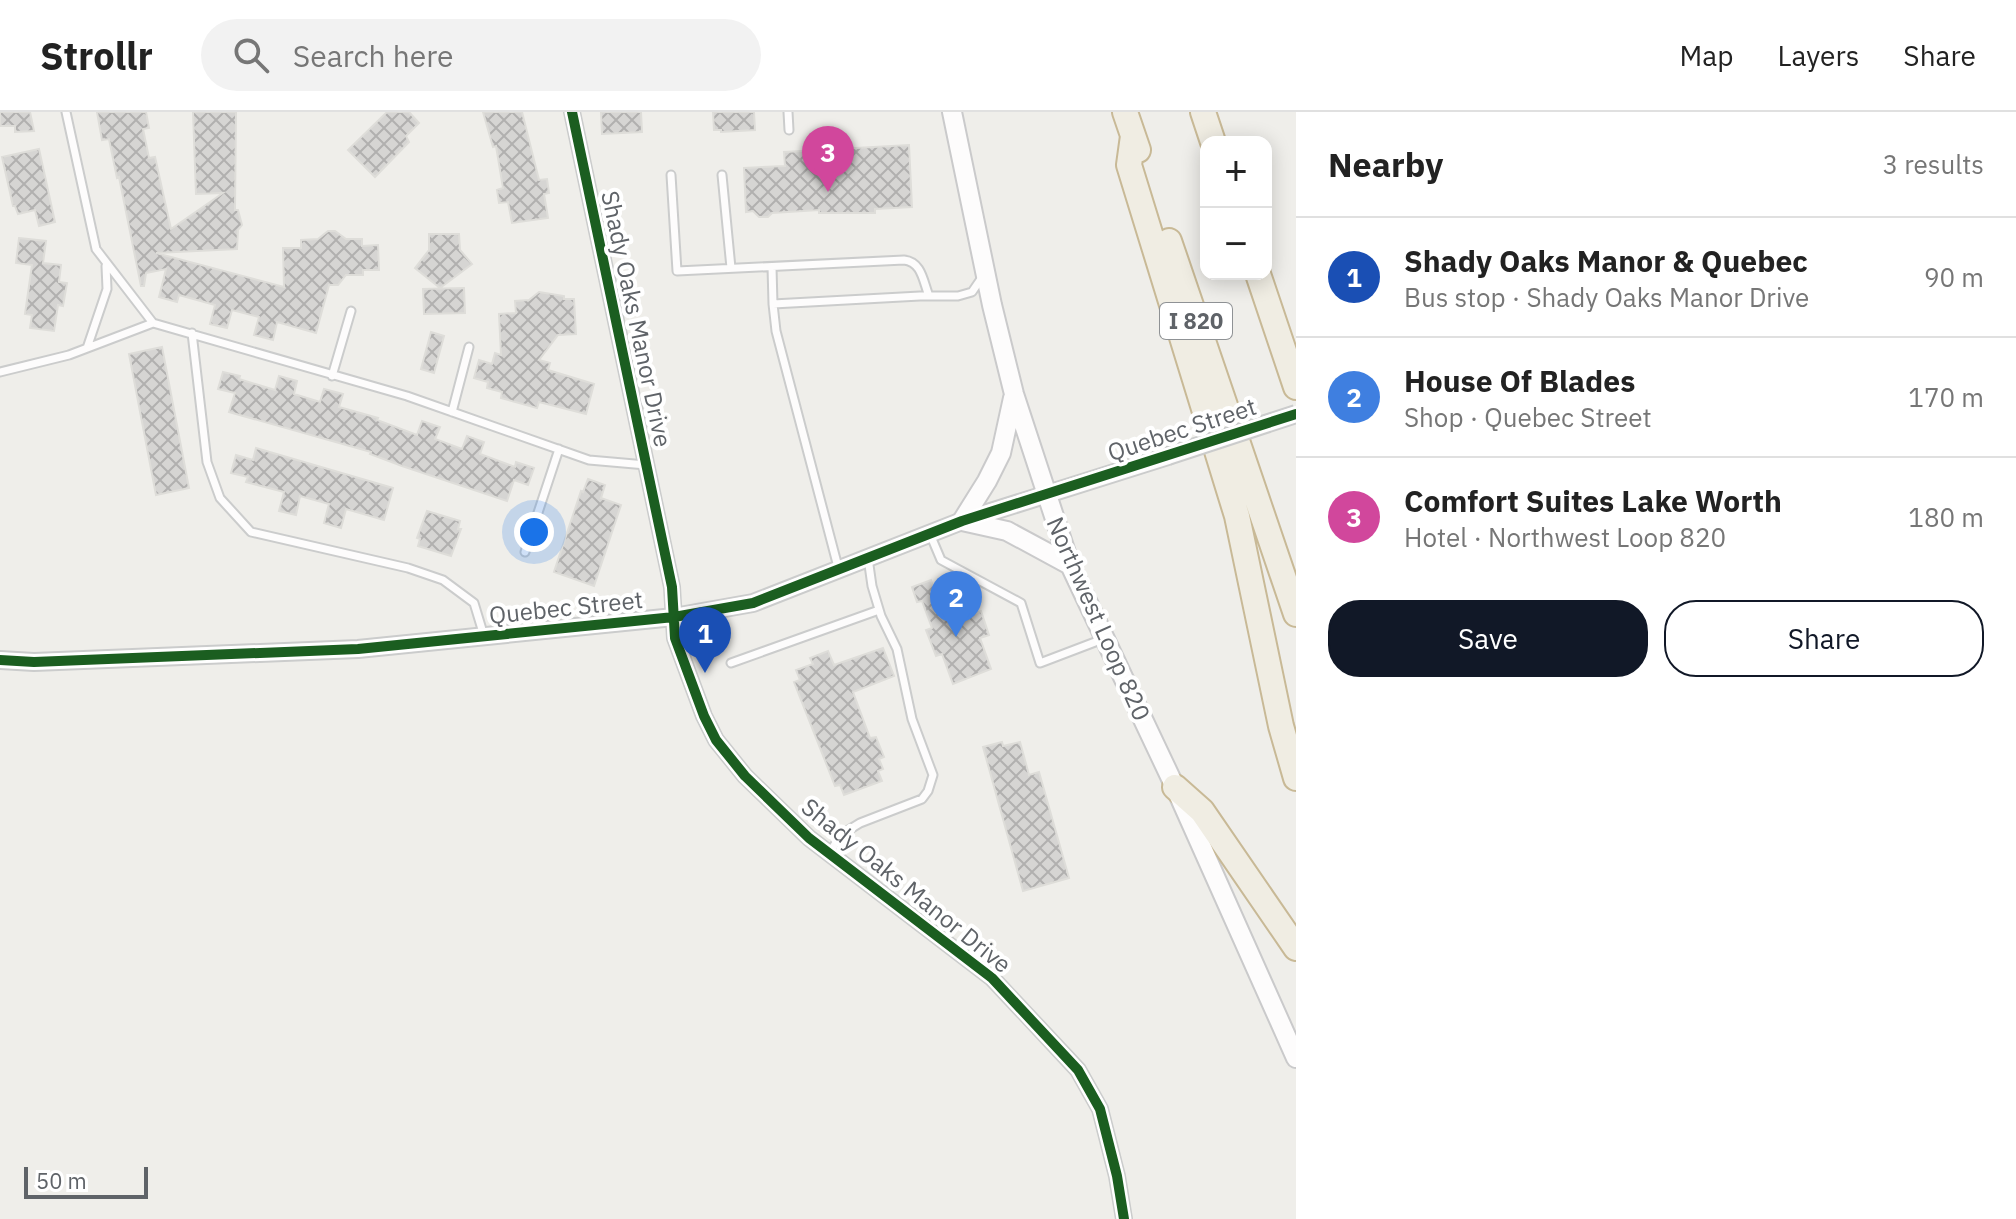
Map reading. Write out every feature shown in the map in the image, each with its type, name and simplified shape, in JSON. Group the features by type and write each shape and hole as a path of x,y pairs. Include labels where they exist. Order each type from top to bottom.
{"highway":[{"name":"I 820","path":"1125,112 1296,614"},
{"path":"1203,112 1211,136"},
{"path":"1133,136 1129,165 1237,516 1281,726 1296,778"},
{"name":"I 820","path":"1260,280 1296,387"},
{"path":"1175,787 1202,811 1296,948"}],"main road":[{"name":"Northwest Loop 820","path":"952,112 1014,394 1070,565 1175,787 1296,1058"},
{"path":"1014,394 1001,453 962,521 1007,531 1070,565"}],"street":[{"name":"Shady Oaks Manor Drive","path":"572,112 672,587 675,638 704,716 716,740 745,776 809,838 992,978 1078,1070 1100,1109 1124,1219"},
{"name":"Quebec Street","path":"0,660 34,662 358,649 674,617 753,603 962,521 1296,414"}],"lane":[{"path":"66,112 96,249 153,323"},
{"path":"788,112 789,130"},
{"path":"671,175 677,271 878,259 913,261 919,266 929,296"},
{"path":"722,175 731,268"},
{"path":"87,348 107,289 106,263"},
{"path":"772,267 776,331 839,570"},
{"path":"773,304 958,296 972,292 985,273"},
{"path":"332,376 351,311"},
{"path":"0,372 87,348 153,323 452,412 589,460 646,465"},
{"path":"192,333 207,462 220,498 251,532 408,568 443,580 474,603 485,638"},
{"path":"452,412 469,347"},
{"path":"525,552 559,449"},
{"path":"930,534 941,560 1021,603 1040,663 1103,639"},
{"path":"829,853 842,834 860,823 922,799 933,775 912,719 897,649 879,610 868,558"},
{"path":"731,663 879,610"}],"building":[{"path":"0,112 30,112 34,131 15,132 15,126 0,126"},
{"path":"97,112 146,112 149,128 143,129 149,158 155,157 171,229 223,193 196,194 193,112 236,112 235,210 238,210 242,225 238,230 237,249 156,253 284,287 283,248 301,248 301,240 318,239 328,231 335,231 346,239 362,239 362,246 378,245 379,270 363,270 363,275 346,275 338,285 329,285 316,333 277,322 273,340 254,335 259,317 232,310 227,328 210,324 215,305 179,295 177,302 159,297 166,269 146,273 144,286 141,286 119,177 109,139 102,140"},
{"path":"387,112 409,112 419,123 406,136 409,142 375,177 348,150"},
{"path":"483,112 522,112 539,180 547,179 549,193 544,194 548,218 512,223 508,202 499,203 497,190 503,188 496,146 493,147"},
{"path":"601,112 641,112 642,132 602,134"},
{"path":"713,112 754,112 755,130 714,130"},
{"path":"909,145 912,207 875,209 875,213 819,213 819,210 772,213 768,217 759,217 753,211 746,212 744,168 785,166 784,152"},
{"path":"39,149 55,222 39,226 35,210 18,214 13,206 2,157"},
{"path":"429,234 459,234 460,250 472,264 440,288 415,268 429,250"},
{"path":"19,238 46,241 43,263 61,265 59,282 67,283 63,306 58,305 54,331 30,328 32,315 25,314 32,265 16,263"},
{"path":"464,288 465,313 424,314 423,289"},
{"path":"539,292 574,299 576,334 558,335 539,360 550,363 548,370 594,384 586,414 539,402 537,408 501,398 502,392 487,388 488,382 474,378 479,360 492,364 495,353 501,355 499,314 516,313 515,301 529,300"},
{"path":"431,332 444,336 434,373 421,369"},
{"path":"162,347 189,488 156,495 129,354"},
{"path":"223,372 275,390 279,376 297,381 294,394 320,402 324,389 343,394 339,407 378,418 417,435 422,421 440,427 435,439 462,449 467,436 484,442 480,454 515,467 516,462 534,468 528,485 514,480 507,501 402,466 371,452 229,412 235,393 218,389"},
{"path":"256,448 393,488 384,520 346,509 341,528 324,523 329,504 300,496 296,515 279,511 284,492 246,482 248,477 231,473 236,455 253,460"},
{"path":"588,479 605,485 601,498 621,505 594,586 554,572 581,491"},
{"path":"427,511 460,521 458,529 461,529 451,556 418,546 420,539 417,538"},
{"path":"931,580 938,600 963,591 971,615 981,611 989,635 980,638 991,669 953,684 942,654 936,656 926,630 932,628 922,601 917,602 912,587"},
{"path":"883,648 894,676 853,692 870,738 876,737 884,757 879,759 883,769 878,771 882,781 844,795 840,785 835,786 794,682 800,680 796,670 813,664 810,658 828,651 834,665"},
{"path":"1002,742 1003,746 1020,742 1029,775 1039,772 1069,878 1023,891 983,747"}],"cycle path":[{"path":"572,112 672,587 675,638 704,716 716,740 745,776 809,838 992,978 1078,1070 1100,1109 1124,1219"},
{"path":"0,660 34,662 358,649 674,617 753,603 962,521 1296,414"}],"place":[{"name":"Comfort Suites Lake Worth","path":"828,192"},
{"name":"House Of Blades","path":"956,637"},
{"name":"Shady Oaks Manor & Quebec","path":"705,673"}]}
